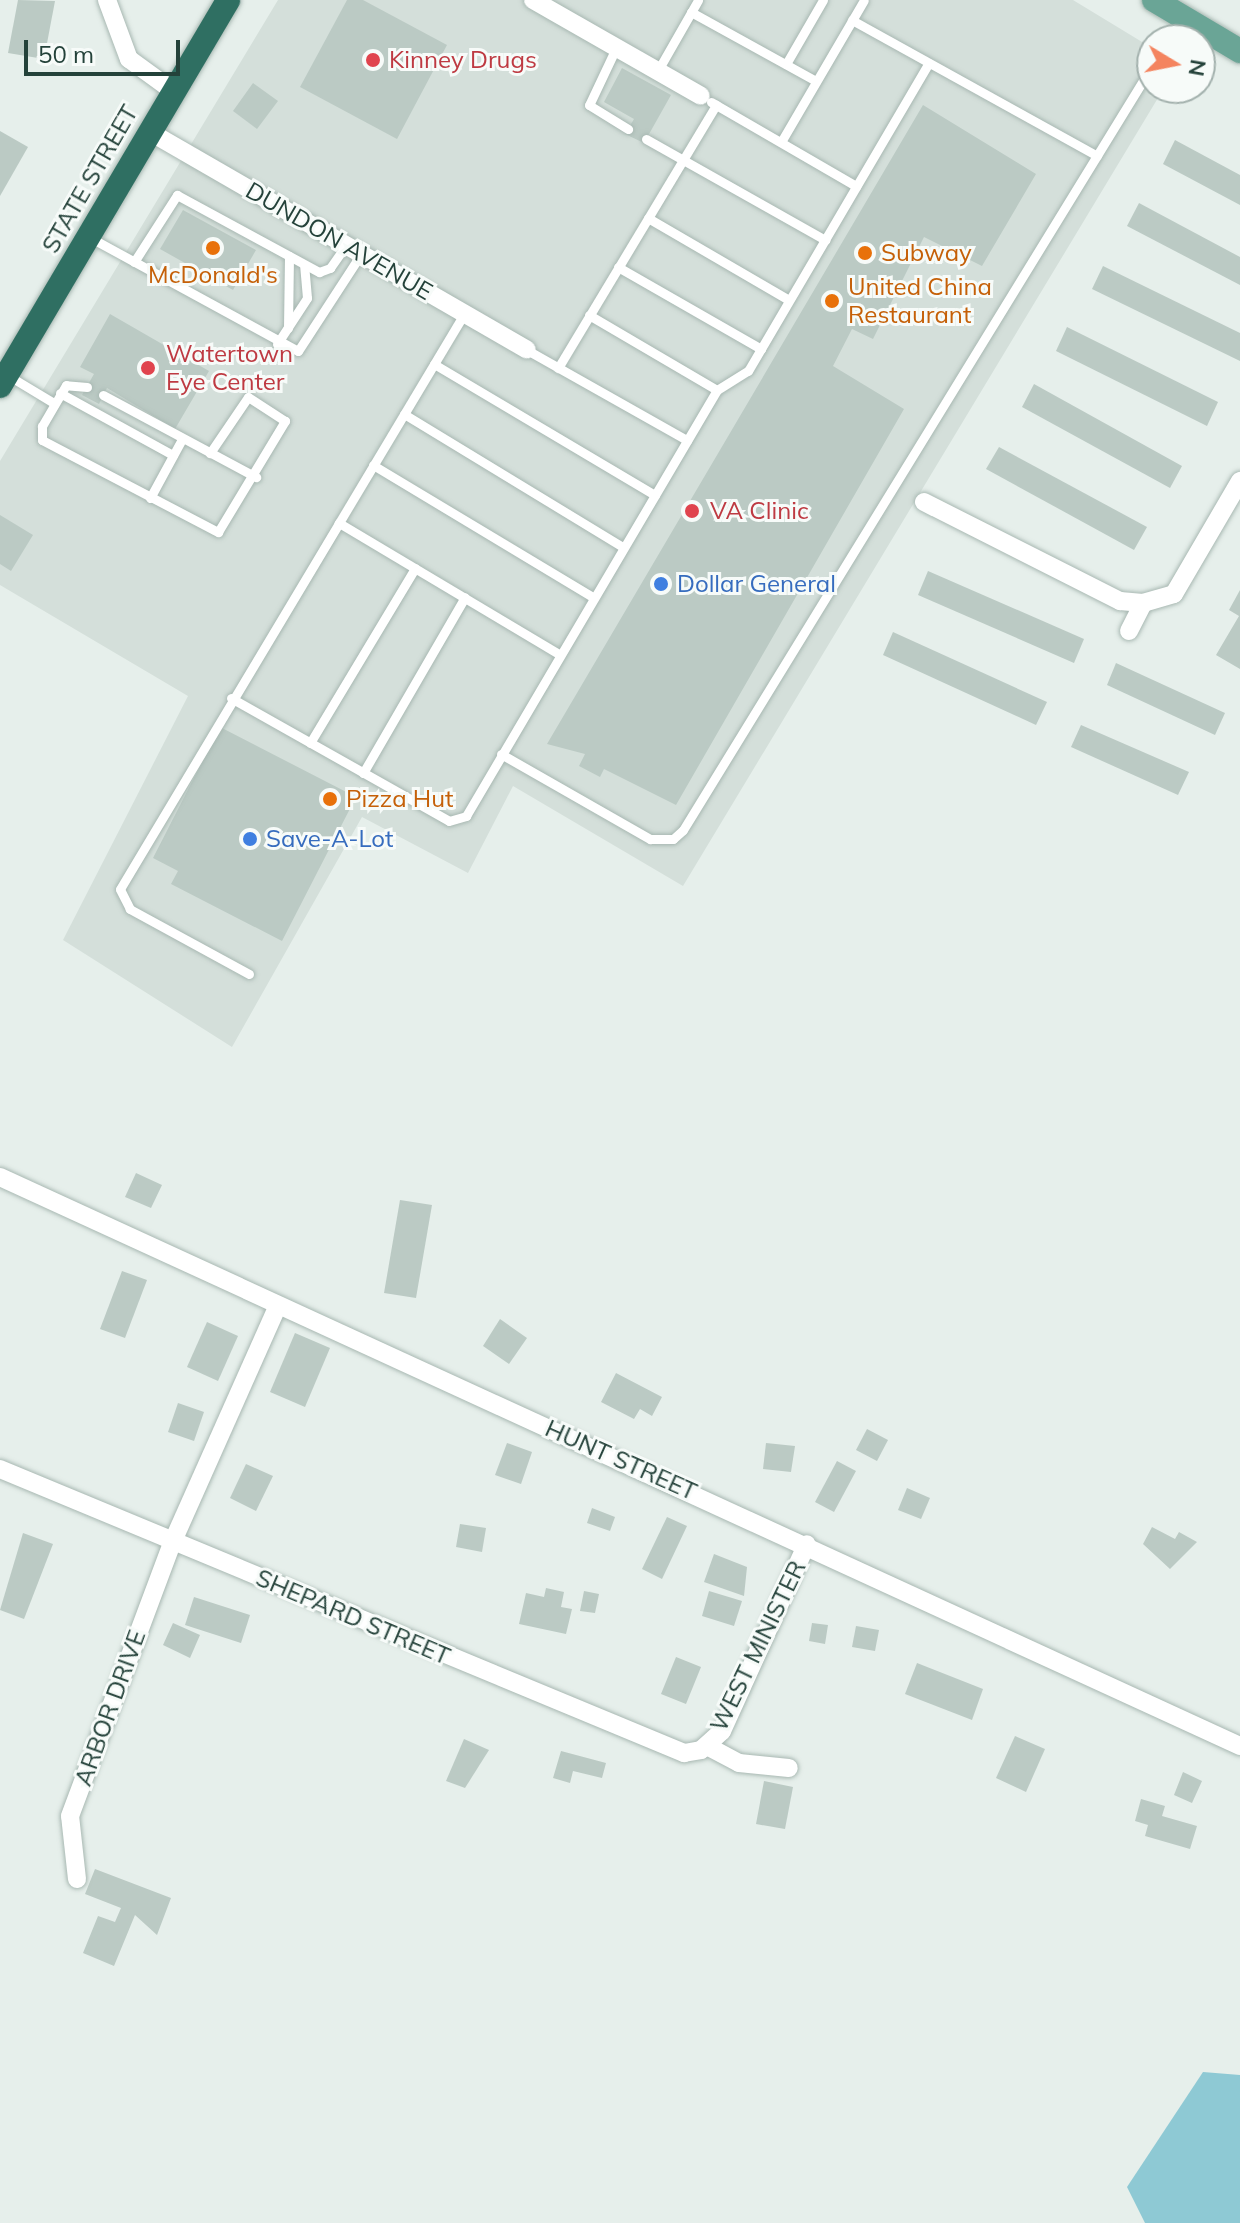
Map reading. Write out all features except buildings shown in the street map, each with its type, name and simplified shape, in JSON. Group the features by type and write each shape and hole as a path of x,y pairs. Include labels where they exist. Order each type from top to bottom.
{"highway":[{"name":"STATE STREET","path":"3,380 228,0"}],"main road":[{"path":"1154,0 1240,51"}],"street":[{"path":"107,0 129,59 173,91"},
{"path":"533,0 708,100"},
{"name":"DUNDON AVENUE","path":"150,132 527,350"},
{"path":"924,502 1120,601 1143,603 1174,594 1240,481"},
{"path":"1129,631 1143,603"},
{"name":"HUNT STREET","path":"0,1177 807,1544 1240,1746"},
{"name":"ARBOR DRIVE","path":"77,1879 70,1816 173,1541 278,1305"},
{"name":"SHEPARD STREET","path":"0,1469 657,1746 684,1753 707,1746"},
{"name":"WEST MINISTER","path":"707,1746 722,1731 807,1544"},
{"path":"707,1746 739,1763 789,1768"}],"lane":[{"path":"657,72 698,0"},
{"path":"786,64 823,0"},
{"path":"781,142 864,0"},
{"path":"691,12 816,81"},
{"path":"1178,24 1182,17"},
{"path":"852,20 1097,156"},
{"path":"616,48 589,105 628,129"},
{"path":"231,698 363,773 460,821 717,390 748,371 929,63"},
{"path":"501,754 650,839 673,839 683,830 1136,92"},
{"path":"558,368 683,160 708,100 856,186"},
{"path":"646,139 825,240"},
{"path":"134,262 177,195 304,265 330,268 354,249"},
{"path":"648,218 789,300"},
{"path":"89,237 277,344 303,349 354,249"},
{"path":"288,328 289,256"},
{"path":"277,344 307,298 304,265"},
{"path":"618,267 761,349"},
{"path":"249,974 130,909 120,889 231,698 464,314"},
{"path":"589,315 717,390"},
{"path":"527,350 687,440"},
{"path":"434,364 655,495"},
{"path":"3,380 54,403"},
{"path":"87,387 72,382 60,393 42,440 218,532 256,477 285,421 255,399 241,401 210,453"},
{"path":"60,393 173,455"},
{"path":"103,395 256,477"},
{"path":"404,414 623,547"},
{"path":"150,498 182,439"},
{"path":"373,465 593,597"},
{"path":"339,523 559,654"},
{"path":"310,743 415,568"},
{"path":"363,773 465,597"}],"shaded area":[{"path":"278,0 1073,0 1136,38 1136,104 1154,104 683,886 513,786 468,873 362,817 232,1047 63,940 188,696 0,585 0,461"}],"water":[{"path":"1203,2072 1240,2075 1240,2223 1145,2223 1127,2187"}],"place":[{"name":"Kinney Drugs","path":"373,60"},
{"name":"McDonald's","path":"213,248"},
{"name":"Subway","path":"865,253"},
{"name":"United China Restaurant","path":"832,301"},
{"name":"Watertown Eye Center","path":"148,368"},
{"name":"VA Clinic","path":"692,511"},
{"name":"Dollar General","path":"661,584"},
{"name":"Pizza Hut","path":"330,799"},
{"name":"Save-A-Lot","path":"250,839"}]}
